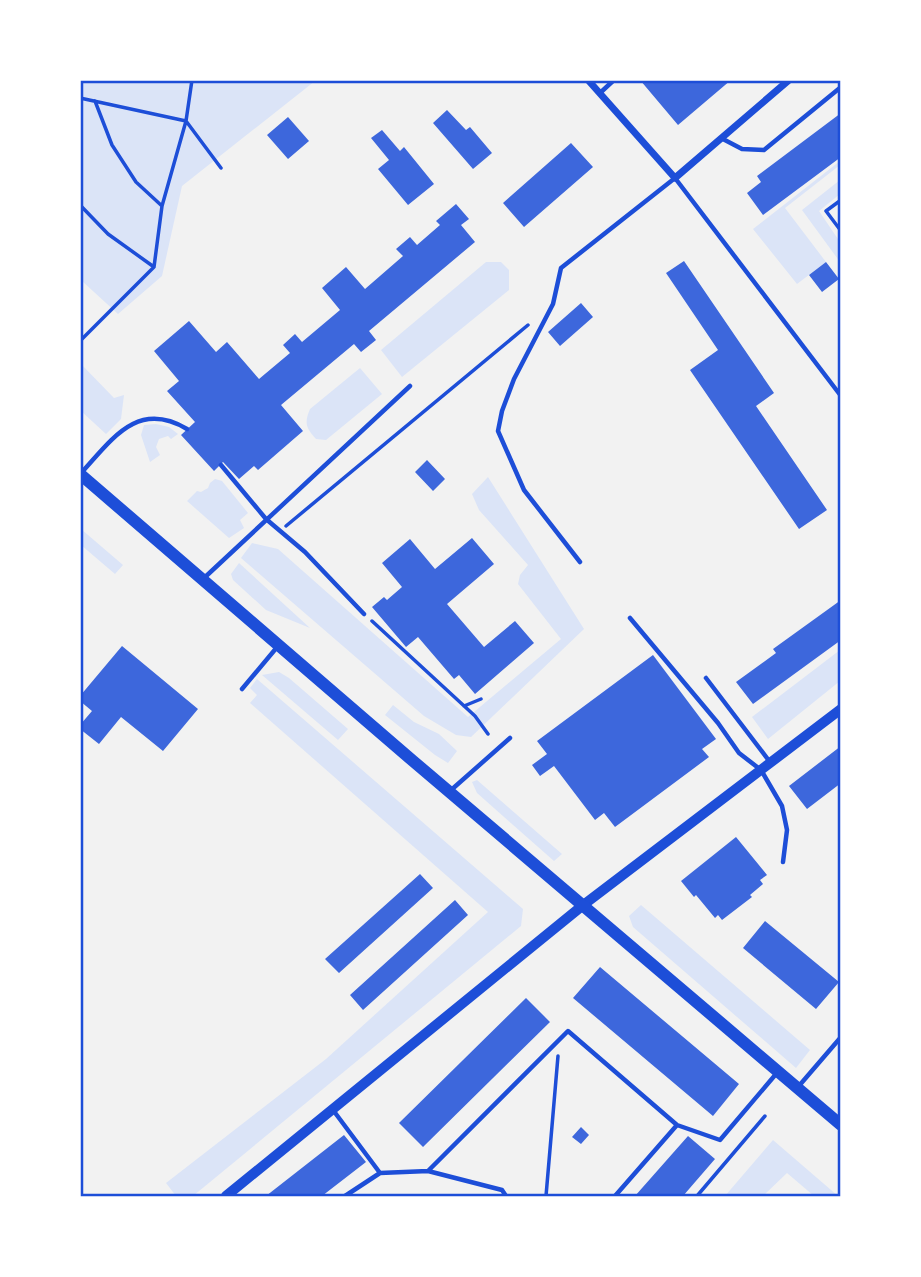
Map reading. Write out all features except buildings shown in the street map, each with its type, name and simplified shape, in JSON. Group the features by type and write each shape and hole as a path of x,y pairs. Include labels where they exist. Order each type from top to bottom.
{"main road":[{"path":"80,474 841,1125"}],"street":[{"path":"588,80 675,178 789,80"},
{"path":"226,1196 582,906 841,709"}],"lane":[{"path":"600,94 614,80"},
{"path":"722,138 742,149 753,152 764,150 841,87"},
{"path":"580,562 524,490 498,431 502,411 514,379 553,304 561,268 675,178 841,396"},
{"path":"203,579 410,386"},
{"path":"80,474 121,431 133,423 148,418 173,421 187,429"},
{"path":"221,465 266,519 305,552 364,614"},
{"path":"630,618 718,723 739,753 765,766"},
{"path":"242,689 278,645"},
{"path":"706,678 765,766 782,806 787,830 783,862"},
{"path":"449,792 510,738"},
{"path":"428,1171 568,1031 677,1125 720,1140 778,1072"},
{"path":"797,1088 841,1037"},
{"path":"333,1110 380,1173"},
{"path":"615,1196 677,1125"},
{"path":"345,1196 380,1173 428,1171 502,1190 506,1196"}],"path":[{"path":"80,341 154,267 162,206 186,121 192,80"},
{"path":"80,98 186,121 221,168"},
{"path":"95,101 118,154 136,182 162,206"},
{"path":"841,200 826,211 841,231"},
{"path":"80,205 108,234 154,267"},
{"path":"279,531 532,322"},
{"path":"364,614 475,716 488,734"},
{"path":"464,706 481,699"},
{"path":"546,1196 559,1039"},
{"path":"697,1196 765,1116"}],"shaded area":[{"path":"80,81 315,81 182,186 162,276 118,314 81,282"},
{"path":"840,161 840,165 785,208 826,262 797,284 753,229"},
{"path":"840,180 840,194 819,211 840,242 840,262 802,210"},
{"path":"486,262 501,262 509,270 509,290 402,377 381,350"},
{"path":"81,364 114,398 124,395 121,419 106,434 81,411"},
{"path":"360,368 382,394 326,440 316,439 307,425 310,409"},
{"path":"144,425 169,427 178,434 171,439 168,436 159,439 156,447 160,455 150,462 141,435"},
{"path":"488,477 584,629 471,737 456,735 424,716 241,558 252,543 278,549 468,717 561,639 518,584 520,575 528,565 479,510 472,494"},
{"path":"215,479 222,481 248,513 240,520 244,528 229,538 187,501 197,491 208,488"},
{"path":"81,529 123,565 115,574 81,545"},
{"path":"239,563 310,628 266,610 233,580 231,574"},
{"path":"840,650 840,681 768,739 752,717"},
{"path":"279,672 348,729 338,740 262,675"},
{"path":"257,679 523,909 521,926 193,1196 176,1196 166,1183 326,1059 488,912 250,703 257,695 250,688"},
{"path":"393,705 414,722 439,734 457,751 448,763 385,715"},
{"path":"477,780 562,854 554,861 477,793 472,782"},
{"path":"641,905 810,1050 796,1068 633,927 629,916"},
{"path":"773,1140 838,1196 814,1196 787,1173 763,1196 725,1196"}]}
